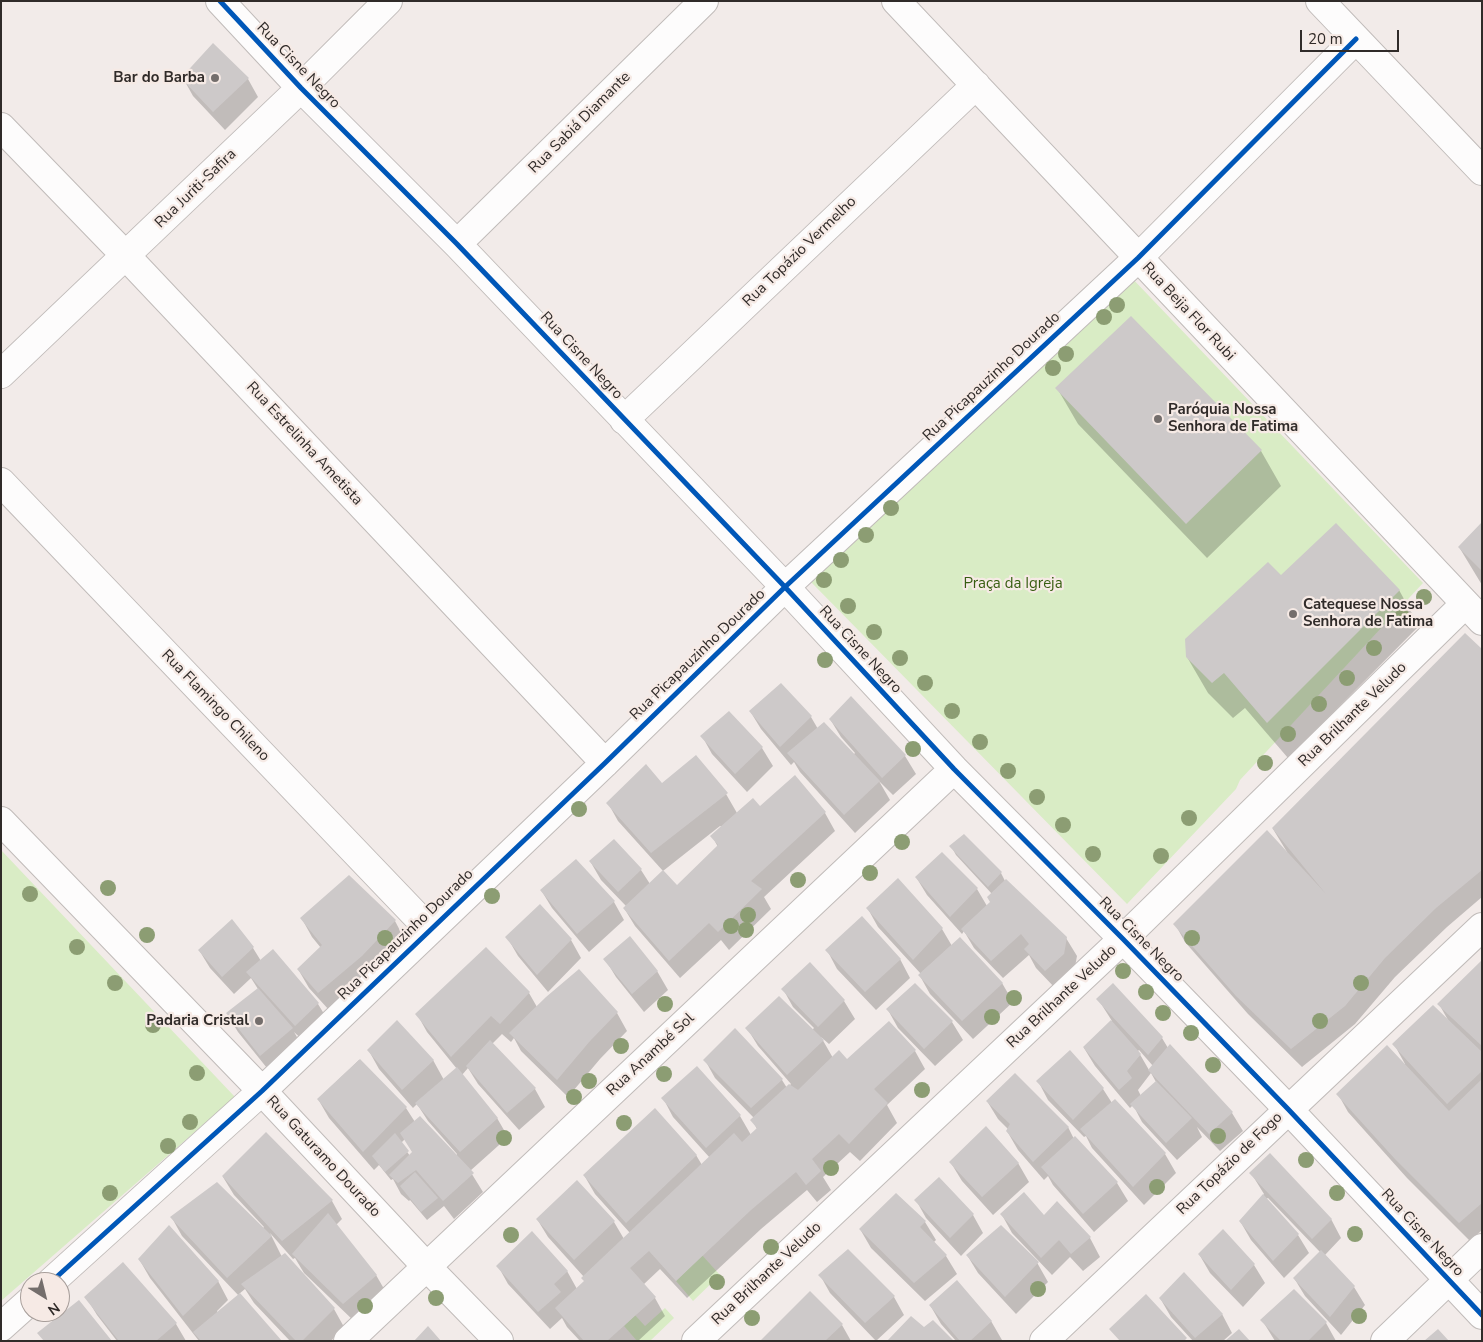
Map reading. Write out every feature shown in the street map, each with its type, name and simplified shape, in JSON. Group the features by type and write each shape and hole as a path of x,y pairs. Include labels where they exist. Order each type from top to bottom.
{"street":[{"name":"Rua Cisne Negro","path":"220,1 301,88 457,244 785,588 954,770 1123,939 1288,1109 1482,1315"},
{"name":"Rua Juriti-Safira","path":"1,374 301,88 388,1"},
{"name":"Rua Sabiá Diamante","path":"457,244 704,1"},
{"name":"Rua Beija Flor Rubi","path":"896,1 1474,613"},
{"path":"1320,1 1482,171"},
{"name":"Rua Picapauzinho Dourado","path":"62,1272 262,1091 785,588 1138,258 1356,40"},
{"name":"Rua Topázio Vermelho","path":"624,420 976,85"},
{"name":"Rua Estrelinha Ametista","path":"1,127 126,256 605,763"},
{"name":"Rua Flamingo Chileno","path":"1,482 429,929"},
{"name":"Rua Brilhante Veludo","path":"696,1341 1123,939 1474,613"},
{"name":"Rua Anambé Sol","path":"348,1341 954,770"},
{"name":"Rua Gaturamo Dourado","path":"1,821 262,1091 426,1267 499,1341"},
{"name":"Rua Topázio de Fogo","path":"1044,1341 1482,927"},
{"path":"1385,1341 1482,1248"},
{"path":"1,1327 20,1310"}],"green space":[{"name":"Praça da Igreja","path":"1129,275 1423,583 1240,780 1236,789 1127,904 811,582"},
{"path":"1,850 235,1097 34,1272 20,1272 20,1284 1,1301"},
{"path":"702,1255 720,1275 693,1301 676,1281"},
{"path":"665,1308 674,1318 650,1341 637,1341 624,1326 635,1315 645,1326"}],"building":[{"name":"Bar do Barba","path":"213,43 249,78 213,112 181,78"},
{"name":"Paróquia Nossa Senhora de Fatima","path":"1131,316 1262,450 1186,524 1055,388"},
{"path":"1482,522 1482,571 1458,547"},
{"name":"Catequese Nossa Senhora de Fatima","path":"1336,523 1400,590 1267,723 1224,673 1212,683 1186,657 1185,639 1268,562 1281,575"},
{"path":"1465,633 1482,649 1482,870 1436,908 1385,958 1345,1006 1291,1049 1236,996 1173,924 1267,830 1326,894 1272,828"},
{"path":"781,683 812,716 780,747 749,711"},
{"path":"851,696 906,755 882,778 829,719"},
{"path":"729,711 763,747 735,774 700,736"},
{"path":"824,722 880,781 844,815 787,753"},
{"path":"696,755 728,793 651,853 606,803 646,764 662,783"},
{"path":"795,775 826,812 751,881 762,889 718,932 709,923 669,961 623,908 663,870 677,885 718,845 710,836 753,798 760,806"},
{"path":"964,834 1002,872 988,887 949,846"},
{"path":"614,839 642,869 618,892 589,861"},
{"path":"942,852 978,888 950,917 915,877"},
{"path":"576,859 615,901 577,934 540,890"},
{"path":"349,875 396,920 362,956 318,993 297,969 322,945 300,918"},
{"path":"898,878 943,928 913,960 866,908"},
{"path":"1006,879 1067,937 1064,954 1045,971 1024,949 1029,944 1021,934 991,961 961,929 990,902 987,897"},
{"path":"540,904 572,939 537,975 505,937"},
{"path":"862,916 901,959 865,992 825,950"},
{"path":"232,919 254,947 222,977 198,950"},
{"path":"630,936 658,971 632,994 603,959"},
{"path":"960,937 1003,983 962,1021 918,975"},
{"path":"486,947 530,992 500,1024 491,1016 451,1057 415,1014"},
{"path":"273,949 319,1003 295,1026 246,972"},
{"path":"1482,960 1482,1046 1437,1004"},
{"path":"810,962 845,1000 818,1027 781,989"},
{"path":"579,969 618,1012 557,1080 509,1033 546,997"},
{"path":"915,983 953,1021 924,1049 886,1009"},
{"path":"1113,983 1163,1037 1148,1055 1096,999"},
{"name":"Padaria Cristal","path":"258,988 293,1028 260,1056 226,1013"},
{"path":"779,996 824,1040 787,1075 745,1028"},
{"path":"1433,1005 1482,1052 1482,1071 1447,1104 1392,1044"},
{"path":"397,1020 434,1060 402,1090 367,1050"},
{"path":"1111,1020 1141,1054 1127,1071 1132,1078 1119,1090 1083,1047"},
{"path":"889,1021 916,1050 874,1089 888,1103 849,1144 839,1134 812,1159 821,1171 806,1185 796,1172 751,1210 676,1281 649,1251 630,1268 656,1297 607,1341 584,1341 555,1308 584,1281 581,1278 734,1133 742,1142 757,1128 750,1120 789,1084 798,1090 839,1050 847,1059"},
{"path":"735,1028 783,1079 751,1108 703,1060"},
{"path":"490,1040 536,1088 507,1113 466,1066"},
{"path":"1170,1044 1233,1112 1209,1134 1148,1070"},
{"path":"1387,1045 1449,1111 1482,1079 1482,1203 1459,1223 1395,1159 1336,1094"},
{"path":"1070,1050 1104,1088 1073,1120 1036,1081"},
{"path":"360,1059 407,1107 363,1152 317,1099"},
{"path":"697,1066 741,1115 706,1148 661,1098"},
{"path":"457,1067 498,1118 460,1152 415,1103"},
{"path":"1015,1073 1069,1127 1033,1162 1006,1131 1010,1124 986,1101"},
{"path":"1156,1081 1192,1118 1166,1143 1130,1104"},
{"path":"1115,1099 1166,1153 1133,1187 1080,1129"},
{"path":"655,1108 697,1155 626,1223 583,1175"},
{"path":"420,1116 474,1173 443,1201 416,1170 398,1183 389,1175 412,1152 400,1133"},
{"path":"986,1126 1019,1163 982,1197 949,1162"},
{"path":"266,1132 333,1200 282,1241 222,1176"},
{"path":"395,1133 409,1151 385,1172 372,1156"},
{"path":"1075,1136 1118,1182 1083,1214 1041,1167"},
{"path":"1270,1153 1332,1219 1312,1239 1249,1173"},
{"path":"415,1172 438,1198 421,1212 400,1186"},
{"path":"939,1177 974,1214 950,1238 914,1200"},
{"path":"577,1180 615,1221 574,1260 536,1219"},
{"path":"217,1182 272,1236 227,1278 170,1217"},
{"path":"1024,1192 1044,1215 1057,1201 1091,1237 1071,1254 1059,1240 1041,1258 1000,1214"},
{"path":"896,1193 926,1221 920,1227 947,1255 914,1283 859,1229"},
{"path":"1263,1194 1299,1234 1273,1261 1239,1221"},
{"path":"328,1213 377,1275 343,1304 292,1254"},
{"path":"169,1225 219,1281 183,1316 138,1259"},
{"path":"1001,1225 1039,1262 1005,1297 966,1255"},
{"path":"1223,1229 1255,1264 1231,1290 1198,1254"},
{"path":"532,1231 568,1271 554,1284 561,1292 538,1312 496,1266"},
{"path":"848,1249 895,1296 865,1323 818,1275"},
{"path":"1321,1250 1355,1286 1330,1317 1293,1278"},
{"path":"285,1253 335,1308 302,1341 296,1341 241,1284"},
{"path":"123,1262 177,1323 156,1341 119,1341 84,1297"},
{"path":"1184,1272 1223,1314 1195,1338 1159,1298"},
{"path":"957,1280 992,1321 970,1341 960,1341 929,1305"},
{"path":"1294,1289 1327,1322 1308,1341 1281,1341 1260,1320"},
{"path":"810,1291 843,1324 825,1341 760,1341"},
{"path":"240,1293 282,1341 201,1341 193,1332"},
{"path":"1146,1294 1187,1338 1184,1341 1120,1341 1109,1329"},
{"path":"79,1300 112,1341 44,1341 37,1333 51,1322 70,1322 70,1307"},
{"path":"911,1316 924,1327 933,1320 953,1340 887,1341"},
{"path":"428,1326 441,1341 414,1341"},
{"path":"1239,1329 1250,1341 1225,1341"},
{"path":"1438,1329 1449,1341 1424,1341"}],"cycle path":[{"path":"220,1 301,88 457,244 785,587 954,769 1288,1109 1482,1315"},
{"path":"62,1272 262,1091 605,763 785,587 1138,258 1356,39"}],"place":[{"name":"Bar do Barba","path":"215,78"},
{"name":"Paróquia Nossa Senhora de Fatima","path":"1158,419"},
{"name":"Catequese Nossa Senhora de Fatima","path":"1293,614"},
{"name":"Padaria Cristal","path":"259,1021"}]}
